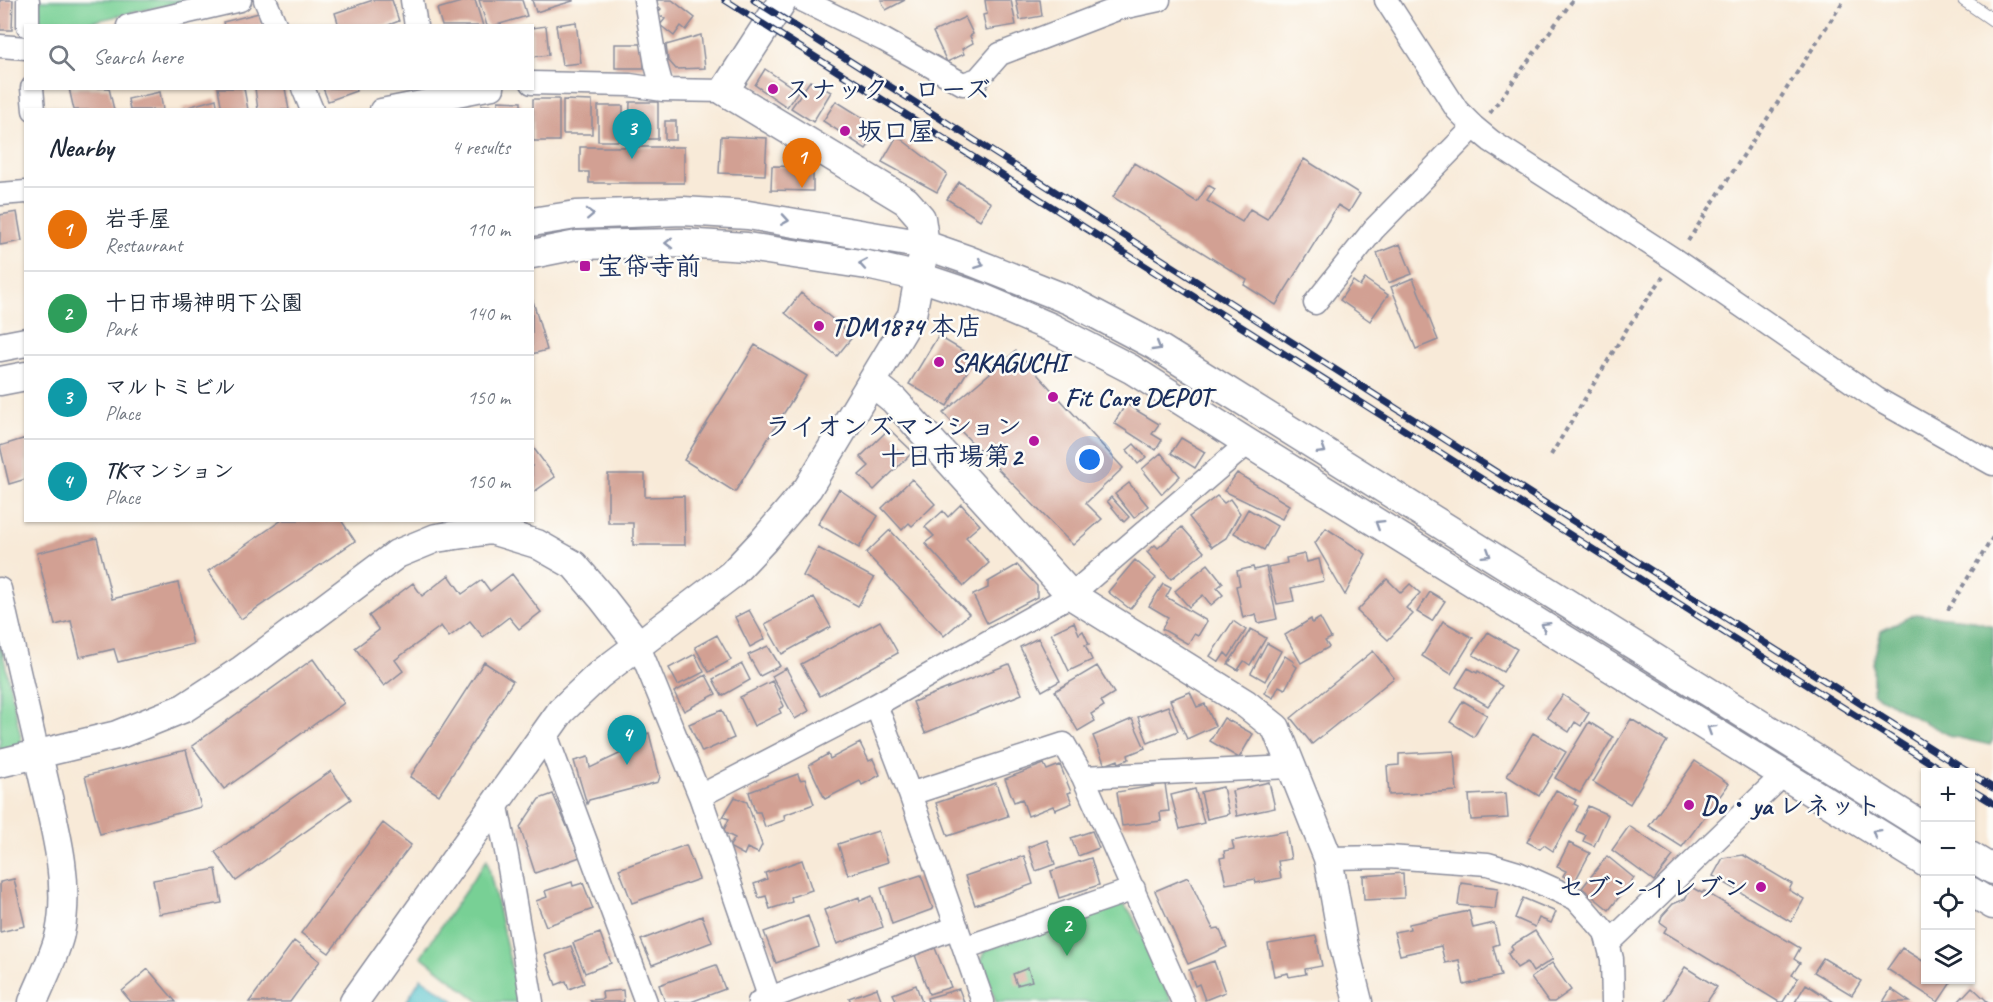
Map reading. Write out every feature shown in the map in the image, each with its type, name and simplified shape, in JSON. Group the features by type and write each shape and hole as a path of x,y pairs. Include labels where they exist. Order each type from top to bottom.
{"street":[{"path":"28,0 28,24"},
{"path":"137,24 240,0"},
{"path":"265,0 275,24"},
{"path":"412,0 416,24"},
{"path":"645,0 656,65 663,90"},
{"path":"724,91 783,0"},
{"path":"802,0 884,40 963,84 978,79 1000,54 1117,9 1159,0"},
{"path":"1386,0 1457,110 1474,128 1491,141 1676,260 1877,399 1993,464"},
{"path":"0,46 24,48"},
{"path":"354,1002 545,732 569,704 599,675 731,575 808,488 912,315 920,277 925,245 921,218 906,201 724,91 663,90 630,85 534,82"},
{"path":"32,90 34,108"},
{"path":"304,90 311,108"},
{"path":"386,108 425,94 470,90"},
{"path":"1316,303 1374,229 1474,128"},
{"path":"0,194 24,192"},
{"path":"534,222 576,215 683,211 748,215 925,245 980,264 1069,300 1154,345 1921,825"},
{"path":"534,254 577,245 681,243 747,247 867,265 920,277 980,297 1050,327 1131,369 1921,861"},
{"path":"0,347 24,342"},
{"path":"0,381 24,376"},
{"path":"873,383 894,400 1071,595 1246,704 1276,728 1328,858 1343,942 1358,1002"},
{"path":"700,796 876,705 1071,595 1248,443"},
{"path":"0,763 117,735 184,708 242,670 397,554 436,538 491,530 537,544 574,565 638,645 700,796 766,1001 957,927"},
{"path":"0,589 61,861 63,901 60,934 33,1002"},
{"path":"876,705 910,794 983,1002"},
{"path":"545,732 646,1002"},
{"path":"910,794 1064,744 1083,777 1183,1002"},
{"path":"1083,777 1290,767"},
{"path":"1608,944 1784,774"},
{"path":"496,802 532,1002"},
{"path":"1328,858 1389,857 1488,864 1518,873 1576,899 1605,932 1612,959 1613,1002"},
{"path":"1975,859 1993,870"},
{"path":"964,948 1134,889"},
{"path":"1975,894 1993,905"}],"lane":[{"path":"1964,0 1993,20"}],"path":[{"path":"1474,128 1485,118 1573,0"},
{"path":"1551,454 1628,327 1676,260 1844,0"},
{"path":"1948,610 1993,537"}],"green space":[{"path":"39,0 191,0 81,24 40,24"},
{"path":"1915,614 1967,619 1993,626 1993,740 1990,745 1951,736 1873,693 1873,663 1881,631"},
{"path":"0,640 23,747 0,752"},
{"path":"487,859 519,1002 480,1002 421,956"},
{"path":"1120,902 1131,913 1172,1002 996,1002 981,961 986,950"}],"water":[{"path":"421,978 456,1002 406,1002"}],"building":[{"path":"0,0 13,0 12,30 0,30"},
{"path":"373,0 392,0 399,21 391,24 338,24 335,13"},
{"path":"475,0 482,24 441,24 437,9"},
{"path":"479,0 522,0 527,16 500,24 486,24"},
{"path":"532,0 573,0 573,1 536,12"},
{"path":"657,0 672,0 695,18 686,30 681,26 674,36 660,25 665,19 657,13 661,9 655,3"},
{"path":"881,0 905,0 886,10"},
{"path":"985,0 1011,0 1016,25 986,30 983,15 987,14"},
{"path":"1016,0 1040,0 1042,16 1020,20"},
{"path":"259,13 262,24 224,24 223,22"},
{"path":"965,17 973,34 970,36 973,43 962,49 964,54 947,62 933,32"},
{"path":"576,22 581,63 562,65 556,25"},
{"path":"546,26 549,55 534,57 534,28"},
{"path":"701,35 705,68 676,69 668,60 666,45"},
{"path":"615,44 644,44 644,68 615,68"},
{"path":"765,69 798,91 787,107 755,85"},
{"path":"810,81 831,92 813,122 791,108"},
{"path":"69,90 109,90 114,108 74,108"},
{"path":"218,90 244,90 248,108 222,108"},
{"path":"255,90 285,90 289,108 258,108"},
{"path":"324,90 356,90 356,91 328,101"},
{"path":"160,92 163,108 130,108 128,99"},
{"path":"216,99 218,108 184,108"},
{"path":"533,99 559,99 559,141 534,141"},
{"path":"563,100 592,101 592,134 563,134"},
{"path":"498,101 521,102 521,108 482,108 482,105 498,106"},
{"path":"836,101 881,129 866,149 823,121"},
{"path":"630,102 658,102 658,139 629,139"},
{"path":"598,106 623,106 623,141 598,141"},
{"path":"665,121 676,121 676,140 665,140"},
{"path":"721,136 767,138 765,175 719,173"},
{"path":"897,136 947,174 937,192 882,162"},
{"path":"580,147 684,147 684,183 589,183 589,172 580,172"},
{"path":"1304,159 1360,194 1349,212 1338,205 1276,305 1244,285 1247,280 1113,197 1134,163 1197,202 1208,185 1215,189 1207,201 1242,222 1250,209 1267,219"},
{"path":"772,166 813,167 813,191 771,190"},
{"path":"959,182 991,203 980,220 947,199"},
{"path":"17,212 22,241 0,245 0,215"},
{"path":"1400,244 1412,274 1388,283 1377,253"},
{"path":"1413,278 1438,340 1416,349 1391,287"},
{"path":"1365,279 1388,295 1370,321 1340,300 1353,281 1360,286"},
{"path":"801,293 853,336 837,356 785,313"},
{"path":"534,304 547,350 534,353"},
{"path":"938,336 975,358 947,406 909,384"},
{"path":"755,345 807,376 735,492 684,460"},
{"name":"ライオンズマンション 十日市場第2","path":"1016,351 1123,468 1086,503 1102,519 1073,545 943,413"},
{"path":"1126,404 1159,424 1152,434 1162,440 1156,450 1114,423"},
{"path":"889,429 913,452 874,490 859,475 869,466 860,457"},
{"path":"1181,438 1205,452 1195,468 1171,453"},
{"path":"24,439 24,480 9,484 0,446"},
{"path":"1134,444 1146,457 1138,464 1127,450"},
{"path":"534,449 555,477 534,492"},
{"path":"1161,453 1180,476 1162,494 1142,469"},
{"path":"1237,473 1289,505 1282,519 1224,491"},
{"path":"608,474 645,474 645,497 684,496 685,545 633,545 633,523 608,523"},
{"path":"912,479 935,504 912,526 909,523 902,530 882,508"},
{"path":"1129,483 1148,506 1134,518 1115,494"},
{"path":"839,489 878,516 859,548 818,524"},
{"path":"1217,496 1224,503 1230,499 1240,513 1226,538 1212,547 1189,517"},
{"path":"1111,497 1129,517 1124,522 1107,501"},
{"path":"961,504 980,525 966,537 989,563 964,586 925,543 934,536 925,527 943,511 948,517"},
{"path":"1248,509 1277,526 1264,550 1234,533"},
{"path":"279,522 342,522 355,541 241,619 208,571"},
{"path":"1182,527 1204,552 1171,579 1147,552 1155,545 1158,548"},
{"path":"1326,528 1366,554 1345,595 1315,543"},
{"path":"890,530 969,614 944,636 866,553"},
{"path":"97,538 112,599 178,583 193,644 118,662 114,649 80,657 71,621 55,625 37,553"},
{"path":"818,548 874,578 858,606 803,576"},
{"path":"1305,554 1307,562 1319,559 1324,581 1291,588 1294,601 1277,604 1268,567 1287,563 1286,558"},
{"path":"1135,560 1156,578 1130,609 1108,592"},
{"path":"1208,564 1223,583 1217,588 1223,595 1211,605 1203,595 1189,607 1175,591"},
{"path":"1017,565 1037,586 1037,597 987,623 973,595 988,588 988,582"},
{"path":"1253,567 1254,570 1266,567 1277,619 1258,623 1256,614 1243,618 1236,586 1240,585 1237,571"},
{"path":"512,574 541,612 519,629 509,617 483,637 470,621 449,637 441,626 395,660 403,671 384,686 355,648 379,630 369,616 413,583 422,596 449,575 462,594 482,580 490,591"},
{"path":"1387,579 1401,593 1410,584 1420,593 1406,608 1413,614 1388,640 1357,611"},
{"path":"1163,584 1171,588 1166,597 1207,621 1198,636 1194,634 1188,644 1162,629 1168,617 1149,606"},
{"path":"1430,592 1445,601 1432,621 1417,612"},
{"path":"814,597 831,627 782,654 765,624"},
{"path":"749,610 765,639 750,647 735,617"},
{"path":"1320,618 1331,638 1325,641 1329,647 1301,663 1285,635 1311,619 1312,623"},
{"path":"880,621 898,653 820,696 801,664"},
{"path":"1233,621 1246,630 1229,657 1225,653 1219,662 1210,656"},
{"path":"1443,621 1473,638 1451,674 1422,656"},
{"path":"1074,622 1079,634 1083,631 1089,644 1085,645 1092,660 1069,671 1051,633"},
{"path":"1251,629 1266,638 1250,665 1244,661 1238,670 1228,664"},
{"path":"1488,632 1517,649 1503,672 1473,655"},
{"path":"717,635 731,660 709,672 695,647"},
{"path":"1038,638 1060,681 1042,691 1020,647"},
{"path":"1267,643 1281,651 1265,681 1251,673"},
{"path":"768,646 780,666 760,676 748,655"},
{"path":"1373,651 1394,678 1312,744 1291,718"},
{"path":"695,654 704,672 678,685 669,668"},
{"path":"1285,656 1297,667 1285,689 1279,686 1273,698 1264,693"},
{"path":"313,659 344,703 224,789 192,746"},
{"path":"484,662 513,681 439,795 410,777"},
{"path":"742,664 750,680 722,696 713,679"},
{"path":"1009,664 1022,694 925,733 913,702"},
{"path":"1097,666 1114,693 1101,701 1104,706 1091,714 1095,721 1078,731 1055,691"},
{"path":"786,668 809,711 795,719 772,676"},
{"path":"1468,668 1477,673 1478,671 1502,686 1488,706 1456,687"},
{"path":"706,675 716,694 684,711 674,692"},
{"path":"772,681 784,706 779,709 781,713 754,726 740,697"},
{"path":"1190,692 1197,707 1205,704 1215,726 1187,739 1170,700"},
{"path":"1563,695 1589,713 1581,726 1575,722 1569,732 1547,717"},
{"path":"1463,701 1487,715 1474,737 1450,722"},
{"path":"1168,706 1178,731 1148,743 1138,717"},
{"path":"722,710 734,738 702,752 689,724"},
{"path":"1224,718 1253,734 1239,758 1210,741"},
{"path":"1132,719 1145,748 1128,755 1129,759 1105,765 1093,736"},
{"path":"1631,719 1667,741 1630,804 1593,782"},
{"path":"1589,722 1613,737 1580,793 1555,778"},
{"path":"649,733 660,777 658,782 589,800 587,804 574,761 588,757 590,768 634,747 634,737"},
{"path":"1533,733 1566,752 1539,796 1507,776"},
{"path":"860,743 869,761 873,759 880,775 862,785 860,781 825,799 809,765 828,754 830,759"},
{"path":"186,750 201,807 100,834 85,776"},
{"path":"1454,751 1457,791 1389,795 1387,766 1399,765 1399,754"},
{"name":"Do・ya レネット","path":"1695,761 1729,784 1682,847 1649,826"},
{"path":"1044,764 1047,770 1060,765 1071,792 1068,793 1072,803 1055,810 1053,806 1028,816 1022,799 1014,802 1005,779"},
{"path":"331,771 351,799 236,881 215,852"},
{"path":"798,774 800,780 805,779 814,804 784,815 785,820 765,827 760,812 755,812 749,792"},
{"path":"1269,782 1275,808 1237,816 1232,791"},
{"path":"996,783 1008,816 948,836 936,803"},
{"path":"1165,784 1169,811 1160,812 1161,821 1122,826 1117,792"},
{"path":"1223,787 1229,814 1207,819 1201,792"},
{"path":"1195,789 1204,823 1180,829 1171,795"},
{"path":"1556,790 1576,800 1574,804 1578,806 1553,851 1544,845 1540,849 1527,842"},
{"path":"1506,793 1508,818 1471,820 1469,795"},
{"path":"553,794 580,857 535,873 520,827 539,799"},
{"path":"735,797 747,802 762,845 758,853 747,848 744,855 729,847 735,838 723,832 729,819 723,817"},
{"path":"1588,806 1608,815 1594,846 1583,841 1586,835 1576,831"},
{"path":"383,823 411,845 329,953 301,933"},
{"path":"1629,826 1673,856 1654,881 1612,850"},
{"path":"878,831 888,862 848,875 838,844"},
{"path":"1092,831 1099,848 1078,856 1071,838"},
{"path":"1286,831 1291,859 1278,861 1281,878 1256,883 1255,879 1226,884 1220,858 1225,857 1224,851 1234,849 1232,841"},
{"path":"1047,840 1055,864 1036,871 1028,847"},
{"path":"1569,843 1590,853 1575,881 1563,876 1566,871 1557,867"},
{"path":"686,845 699,879 632,903 619,869"},
{"name":"セブン-イレブン","path":"1743,855 1792,884 1789,890 1804,899 1791,922 1713,876 1723,858"},
{"path":"1024,856 1033,884 975,905 965,876"},
{"path":"1607,856 1634,878 1609,910 1582,888"},
{"path":"1091,858 1099,885 1059,898 1051,871"},
{"path":"802,860 812,890 791,897 792,902 770,909 766,896 759,898 754,884 767,879 765,873"},
{"path":"216,869 222,903 159,914 153,880"},
{"path":"1403,873 1404,898 1364,900 1363,876"},
{"path":"921,875 933,909 892,924 881,888"},
{"path":"1188,877 1213,929 1219,928 1227,947 1188,964 1155,891"},
{"path":"14,879 25,926 0,932 0,882"},
{"path":"572,882 573,886 583,883 593,909 546,926 536,901 547,897 545,891"},
{"path":"1461,883 1498,888 1495,909 1458,905"},
{"path":"1691,887 1702,893 1704,891 1800,948 1794,959 1800,963 1792,975 1798,978 1783,1002 1779,1002 1664,932 1667,927 1660,922 1662,916 1673,904 1685,899"},
{"path":"872,896 883,927 837,944 824,910 859,897 860,901"},
{"path":"1523,898 1556,912 1551,923 1539,918 1535,927 1515,918"},
{"path":"1469,911 1473,928 1494,923 1499,944 1493,946 1501,976 1464,985 1459,960 1445,963 1441,946 1400,955 1394,932 1410,929 1409,924"},
{"path":"702,916 712,942 652,965 641,940"},
{"path":"808,916 819,947 776,963 764,932"},
{"path":"1535,931 1553,959 1533,972 1527,962 1517,968 1508,954 1513,950 1511,946"},
{"path":"600,933 611,963 585,973 573,943"},
{"path":"1316,936 1322,966 1305,969 1306,974 1289,977 1288,973 1274,976 1268,944"},
{"path":"294,941 320,961 290,1002 249,1002"},
{"path":"571,946 584,983 569,989 566,981 556,985 545,955"},
{"path":"935,948 951,987 929,994 915,955"},
{"path":"1902,948 1921,960 1921,984 1950,984 1938,1002 1887,969"},
{"path":"1823,958 1861,981 1852,995 1814,972"},
{"path":"1214,961 1225,992 1205,1000 1199,984 1195,986 1189,970"},
{"path":"1552,963 1571,990 1554,1002 1548,1002 1531,978"},
{"path":"716,965 725,989 691,1002 665,1002 659,985"},
{"path":"1685,967 1717,987 1707,1002 1663,1002"},
{"path":"1028,968 1032,981 1017,985 1013,974"},
{"path":"148,969 176,1002 131,1002 122,991"},
{"path":"1806,984 1834,1002 1795,1002"},
{"path":"916,985 922,1002 897,1002 893,994"},
{"path":"1972,987 1988,1002 1958,1002"},
{"path":"877,988 882,1002 851,1002 849,998"},
{"path":"959,989 964,1002 928,1002 927,998"},
{"path":"1891,989 1910,1002 1883,1002"},
{"path":"623,990 624,1002 591,1002 590,1000 603,999 602,992"}],"railway":[{"path":"725,0 1939,768"},
{"path":"754,0 1962,768"},
{"path":"1975,777 1993,788"},
{"path":"1975,792 1993,803"}],"place":[{"name":"スナック・ローズ","path":"773,89"},
{"name":"坂口屋","path":"845,131"},
{"name":"マルトミビル","path":"632,159"},
{"name":"岩手屋","path":"802,188"},
{"name":"宝帒寺前","path":"585,266"},
{"name":"TDM1874 本店","path":"819,326"},
{"name":"SAKAGUCHI","path":"939,362"},
{"name":"Fit Care DEPOT","path":"1053,397"},
{"name":"ライオンズマンション 十日市場第2","path":"1034,441"},
{"name":"TKマンション","path":"627,765"},
{"name":"Do・ya レネット","path":"1689,805"},
{"name":"セブン-イレブン","path":"1761,887"},
{"name":"十日市場神明下公園","path":"1067,956"}]}
